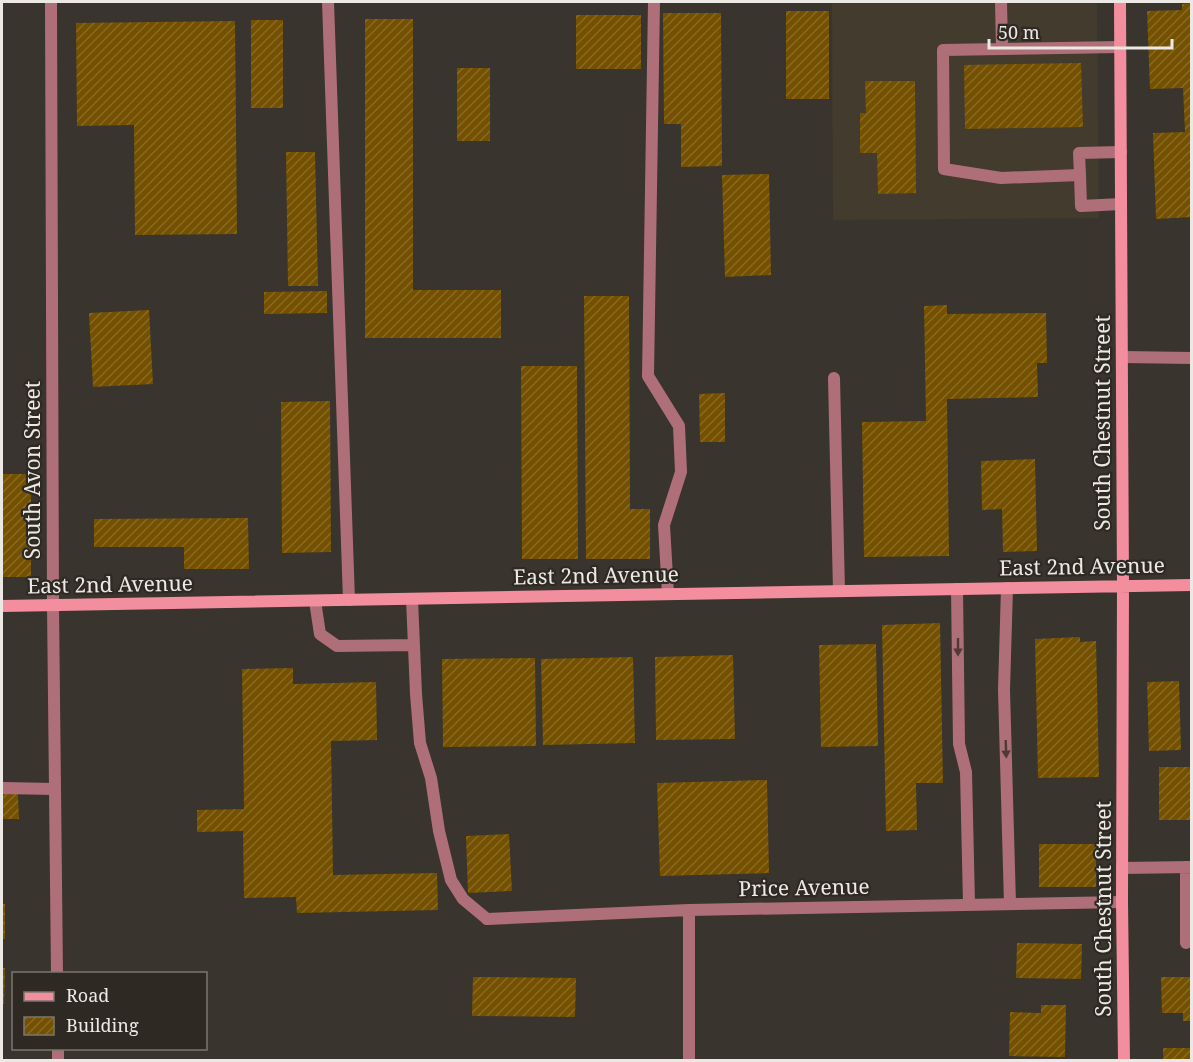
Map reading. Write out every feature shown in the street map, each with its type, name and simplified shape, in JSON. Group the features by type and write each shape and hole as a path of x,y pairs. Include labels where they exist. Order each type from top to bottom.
{"street":[{"name":"South Avon Street","path":"51,2 57,972"},
{"path":"328,2 349,600"},
{"path":"654,2 648,376 679,426 681,472 664,525 668,594"},
{"path":"1001,2 1002,49"},
{"name":"South Chestnut Street","path":"1120,2 1124,1060"},
{"path":"1080,175 1001,178 944,170 943,50 1120,47"},
{"path":"1121,152 1078,153 1080,206 1121,204"},
{"path":"1122,357 1191,358"},
{"path":"834,378 839,591"},
{"name":"East 2nd Avenue","path":"2,606 1191,585"},
{"path":"1007,588 1004,690 1010,904"},
{"path":"957,589 959,744 966,772 969,904"},
{"path":"315,601 320,634 337,646 414,645 412,599"},
{"name":"Price Avenue","path":"414,645 420,743 431,778 438,831 451,880 464,899 487,919 689,910 1122,902"},
{"path":"2,788 55,789"},
{"path":"1122,868 1189,867 1186,943"},
{"path":"689,910 689,1060"}],"shaded area":[{"path":"1097,2 1099,218 833,220 832,3"}],"building":[{"path":"1192,3 1192,217 1156,219 1153,133 1185,132 1183,88 1150,89 1147,11 1182,10 1182,4"},
{"path":"786,11 829,11 829,99 786,99"},
{"path":"663,13 721,13 722,166 681,167 681,124 664,124"},
{"path":"576,15 641,15 641,69 576,69"},
{"path":"365,19 413,19 413,290 501,290 501,338 365,338"},
{"path":"251,20 283,20 283,108 251,108"},
{"path":"235,21 237,234 135,235 134,125 77,126 76,23"},
{"path":"1081,63 1083,127 965,129 964,65"},
{"path":"457,68 490,68 490,141 457,141"},
{"path":"865,81 915,81 916,193 878,194 877,153 860,153 860,113 866,113"},
{"path":"286,152 315,152 318,286 288,286"},
{"path":"769,174 771,275 725,277 722,175"},
{"path":"327,291 327,313 264,314 264,292"},
{"path":"584,296 629,296 630,509 650,509 650,559 586,559"},
{"path":"947,305 947,314 1046,313 1047,363 1037,363 1038,397 947,399 949,556 864,557 862,422 926,421 924,306"},
{"path":"149,310 153,384 93,387 89,313"},
{"path":"521,366 577,366 578,559 522,559"},
{"path":"725,393 725,442 700,442 699,394"},
{"path":"330,401 331,552 282,553 281,402"},
{"path":"1035,459 1037,551 1003,552 1002,509 982,510 981,461"},
{"path":"2,474 31,474 31,577 2,577"},
{"path":"248,518 249,569 184,569 184,547 94,547 94,519"},
{"path":"940,623 943,783 916,783 917,830 886,831 882,625"},
{"path":"1080,637 1080,642 1096,641 1099,777 1038,778 1035,639"},
{"path":"876,644 878,746 821,747 819,645"},
{"path":"733,655 735,739 656,740 655,657"},
{"path":"633,657 635,743 543,745 541,659"},
{"path":"535,658 536,746 443,747 442,659"},
{"path":"293,668 293,684 376,682 377,740 331,741 333,875 437,873 438,910 297,913 296,897 244,898 243,831 197,832 197,810 244,809 242,669"},
{"path":"1179,681 1181,750 1149,751 1147,682"},
{"path":"1159,767 1192,767 1192,820 1159,820"},
{"path":"767,780 769,873 660,876 657,783"},
{"path":"2,794 18,794 19,819 2,819"},
{"path":"509,834 512,891 468,893 466,836"},
{"path":"1039,844 1096,844 1096,887 1039,887"},
{"path":"2,904 5,904 5,939 2,939"},
{"path":"1017,943 1082,944 1081,979 1016,978"},
{"path":"2,968 5,968 4,1004 2,1004"},
{"path":"473,977 576,978 575,1017 472,1016"},
{"path":"1161,977 1192,977 1192,1021 1183,1021 1183,1013 1162,1013"},
{"path":"1041,1005 1066,1005 1065,1057 1009,1056 1010,1012 1041,1013"},
{"path":"1163,1048 1192,1048 1192,1060 1163,1060"}]}
